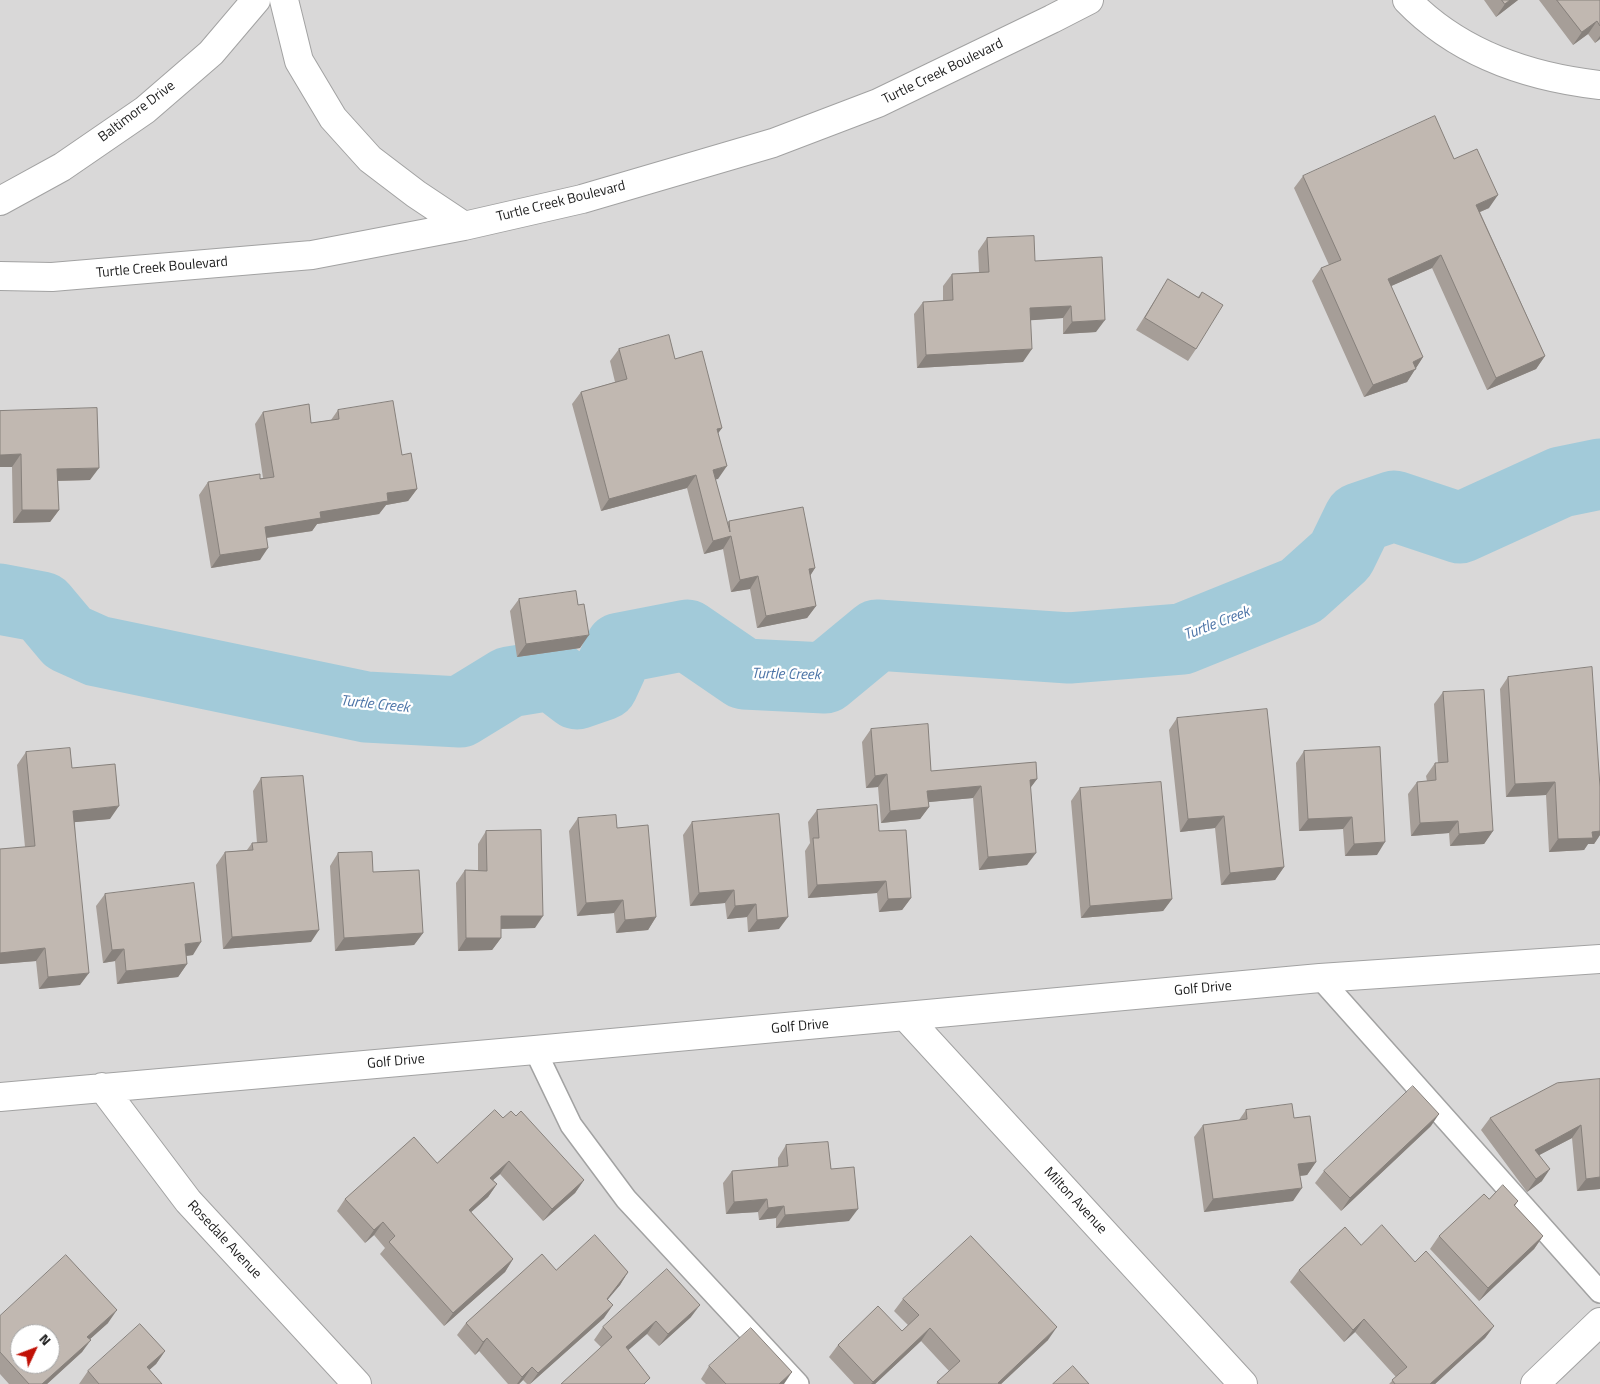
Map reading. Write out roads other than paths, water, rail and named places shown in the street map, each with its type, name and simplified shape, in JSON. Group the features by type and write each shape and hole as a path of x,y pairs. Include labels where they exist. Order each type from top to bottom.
{"street":[{"name":"Baltimore Drive","path":"0,200 62,167 145,110 211,53 256,0"},
{"path":"284,0 299,61 333,118 370,159 416,194 464,226"},
{"name":"Turtle Creek Boulevard","path":"0,276 52,277 312,255 464,226 582,199 773,143 878,103 1088,0"},
{"path":"1407,0 1461,44 1514,68 1566,81 1600,85"},
{"name":"Golf Drive","path":"0,1097 906,1017 1320,978 1600,959"},
{"name":"Milton Avenue","path":"906,1017 1243,1384"},
{"name":"Rosedale Avenue","path":"102,1087 188,1201 357,1384"},
{"path":"1535,1384 1600,1322"}],"lane":[{"path":"1320,978 1600,1292"},
{"path":"535,1050 571,1125 626,1199 798,1384"}],"waterway":[{"name":"Turtle Creek","path":"0,599 42,607 68,638 97,651 366,707 460,712 509,682 552,675 577,694 603,685 620,648 687,635 744,674 825,678 877,635 1069,648 1182,639 1301,591 1341,555 1359,518 1394,506 1460,528 1561,482 1600,474"}]}
